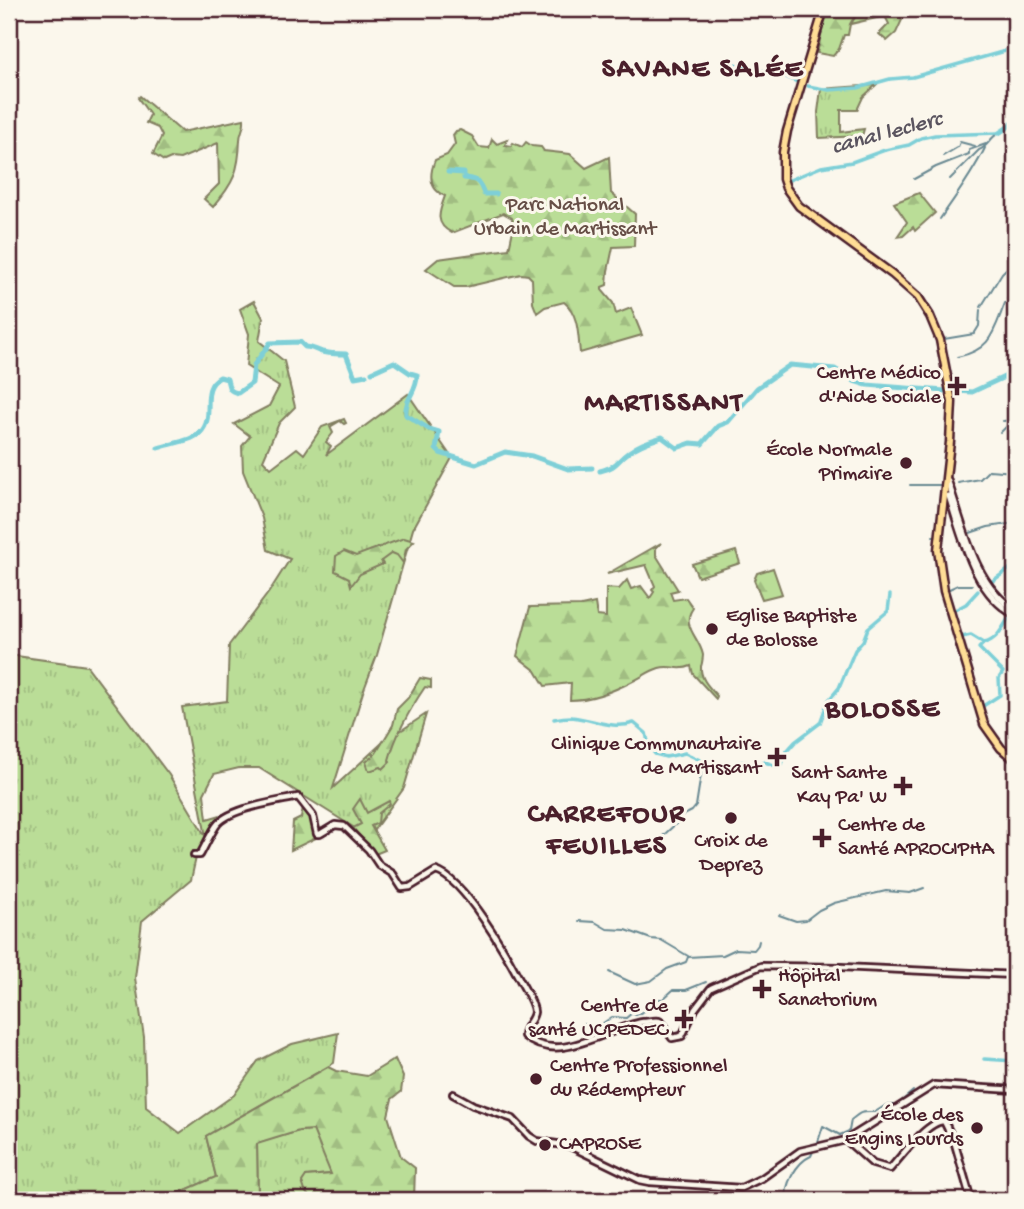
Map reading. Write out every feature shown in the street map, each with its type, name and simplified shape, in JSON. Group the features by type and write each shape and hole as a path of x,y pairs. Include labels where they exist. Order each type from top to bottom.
{"main road":[{"path":"824,9 787,131 782,166 784,184 799,206 892,274 918,297 940,340 952,402 938,550 944,591 984,724 1001,748 1015,760"},
{"path":"946,482 977,573 991,595 1015,612"}],"street":[{"path":"197,855 226,816 298,797 313,816 317,834 335,825 344,826 369,850 379,865 393,874 402,888 410,887 436,871 443,873 496,935 525,989 534,1014 524,1030 524,1036 530,1041 552,1047 581,1044 625,1026 657,1021 663,1024 671,1038 682,1036 711,988 761,965 1015,975"},
{"path":"453,1094 513,1119 537,1141 570,1146 650,1182 741,1188 762,1178 800,1151 846,1140 934,1085 1015,1090"},
{"path":"846,1140 873,1164 890,1170 929,1128 944,1121 955,1144 971,1200"}],"green space":[{"path":"827,9 859,9 850,24 848,35 844,35 833,56 817,53"},
{"path":"860,9 907,9 896,33 887,41 879,34 889,24 885,16 851,24"},
{"path":"876,85 863,97 857,110 841,110 841,132 864,129 862,136 819,138 821,89"},
{"path":"140,96 182,132 244,119 234,176 213,207 204,199 219,184 218,143 180,159 171,158 164,161 153,154 162,136 158,128 146,123 150,115 138,98"},
{"name":"Parc National Urbain de Martissant","path":"460,130 472,136 479,147 489,148 492,139 497,144 507,140 505,145 511,146 513,143 522,147 526,142 541,147 544,151 570,154 586,168 609,157 611,193 635,214 634,246 613,247 607,285 602,287 602,290 613,303 616,314 631,308 642,335 580,353 577,326 569,307 564,302 545,307 537,313 533,303 532,279 528,275 521,274 466,287 454,287 426,269 438,259 509,249 513,230 512,218 503,213 452,233 440,222 445,196 433,185 432,171 435,160 447,155 455,144 453,135"},
{"path":"919,193 935,213 915,231 913,227 903,236 897,237 907,222 894,203"},
{"path":"254,301 263,318 259,341 284,361 295,407 279,423 263,460 271,468 297,448 304,454 322,427 344,419 346,423 340,421 330,427 333,433 326,442 331,446 326,455 408,394 452,458 413,529 377,655 333,788 382,743 426,714 404,788 369,837 259,768 239,768 214,774 204,794 207,819 248,807 228,814 216,824 197,853 191,880 142,921 135,978 144,1037 146,1107 180,1133 234,1095 258,1061 292,1044 338,1033 334,1063 206,1136 216,1177 167,1200 17,1200 13,1183 9,1183 9,655 87,666 169,775 206,837 182,707 227,701 229,645 290,559 268,550 262,518 243,471 242,446 250,436 234,424 269,406 279,387 246,366 249,334 240,309"},
{"path":"404,538 414,541 406,549 403,563 392,553 381,561 383,564 360,574 351,586 349,578 335,571 336,556 344,551 356,556"},
{"path":"661,543 656,548 656,555 678,590 670,592 673,600 686,598 693,608 689,621 703,655 702,675 717,696 716,699 693,674 691,666 659,668 611,691 578,700 570,700 571,683 545,686 536,671 517,656 530,607 581,606 595,603 597,616 606,617 606,588 619,589 627,580 631,589 641,586 650,598 655,586 646,565 607,574"},
{"path":"736,551 740,563 698,577 692,564"},
{"path":"773,568 782,594 762,599 754,580 757,573"},
{"path":"420,678 431,680 431,688 425,687 409,713 395,741 390,762 383,769 381,767 369,771 366,762 376,753 393,725 397,709 408,698"},
{"path":"360,799 367,813 389,801 390,804 379,813 378,823 371,826 385,850 375,854 353,828 361,824 353,809"},
{"path":"303,807 312,816 316,838 291,850 293,822 301,818"},
{"path":"395,1059 403,1077 401,1092 392,1099 388,1116 401,1157 415,1168 414,1200 312,1200 302,1182 306,1176 331,1174 313,1130 299,1131 257,1144 258,1200 167,1200 216,1177 206,1136 328,1067 367,1076"},
{"path":"314,1130 332,1174 306,1176 305,1191 312,1200 258,1200 257,1143 299,1131"}],"waterway":[{"path":"808,86 829,90 858,88 890,79 913,77 1015,50"},
{"path":"725,62 782,75 797,82"},
{"path":"999,133 1015,120"},
{"path":"950,179 999,133"},
{"name":"canal leclerc","path":"787,181 821,167 852,162 909,145 921,138 999,133"},
{"path":"943,156 958,147 960,142 975,146"},
{"path":"914,179 986,144"},
{"path":"940,219 985,148"},
{"path":"448,172 464,173 464,178 475,180 484,194 496,194"},
{"path":"981,307 1002,273 1015,260"},
{"path":"1007,299 1015,288"},
{"path":"957,357 984,345 994,331 1005,303"},
{"path":"944,339 974,334 979,326 980,310"},
{"path":"158,448 200,433 207,419 208,396 214,382 220,377 227,379 231,390 238,393 252,383 254,365 270,343 300,342 305,347 322,352 346,354 355,377 366,375"},
{"path":"372,372 394,362 417,375 406,415 439,432 436,449 440,453 476,464 505,452 532,456 568,469 592,468"},
{"path":"600,471 614,465 637,447 662,437 677,448 691,443 702,444 718,426 728,422 757,388 790,365 835,369 854,381 867,385 945,391"},
{"path":"957,391 972,392 1015,372"},
{"path":"1000,433 1015,418"},
{"path":"1003,421 1012,420"},
{"path":"958,483 980,479 989,470 1015,472"},
{"path":"910,485 940,485"},
{"path":"970,533 1015,523"},
{"path":"991,582 1015,565"},
{"path":"947,590 958,585 972,585"},
{"path":"953,611 966,604 978,591"},
{"path":"554,719 571,717 618,725 634,723 646,733 649,746 655,754 666,757 685,753 717,768 731,768 738,762 745,762 748,769 765,762 776,766 782,764 786,752 795,742 820,723 828,701 839,688 855,650 863,641 868,628 888,611 890,595"},
{"path":"962,637 971,635 984,643 988,642 998,634 1008,619 1015,619"},
{"path":"983,706 1000,695 999,678 1003,672 979,648 984,643"},
{"path":"655,843 680,817 696,806 702,768"},
{"path":"779,915 796,921 806,920 834,903 886,891 910,893 924,888"},
{"path":"579,921 595,922 607,929 626,930 661,940 688,956"},
{"path":"609,972 635,984 651,981 667,969 686,962 688,957 723,955 736,949 754,950 759,941"},
{"path":"585,1024 594,1029 612,1017 626,1018 632,1013 636,1015 673,990 686,990 706,982"},
{"path":"984,1059 1015,1061"},
{"path":"817,1145 823,1126 840,1135 849,1131 851,1120 860,1114 875,1112 886,1105 897,1105 913,1091"},
{"path":"787,1200 787,1188 792,1175 801,1163 811,1156 814,1149"}],"place":[{"name":"Centre Médico d'Aide Sociale","path":"957,386"},
{"name":"École Normale Primaire","path":"906,463"},
{"name":"Eglise Baptiste de Bolosse","path":"712,629"},
{"name":"Clinique Communautaire de Martissant","path":"777,757"},
{"name":"Sant Sante Kay Pa' W","path":"903,786"},
{"name":"Croix de Deprez","path":"731,818"},
{"name":"Centre de Santé APROCIPHA","path":"822,838"},
{"name":"Hôpital Sanatorium","path":"762,989"},
{"name":"Centre de santé UCPEDEC","path":"684,1019"},
{"name":"Centre Professionnel du Rédempteur","path":"536,1079"},
{"name":"École des Engins Lourds","path":"977,1128"},
{"name":"CAPROSE","path":"545,1145"}],"district":[{"name":"SAVANE SALÉE","path":"703,70"},
{"name":"MARTISSANT","path":"664,404"},
{"name":"BOLOSSE","path":"883,710"},
{"name":"CARREFOUR FEUILLES","path":"607,831"}]}
